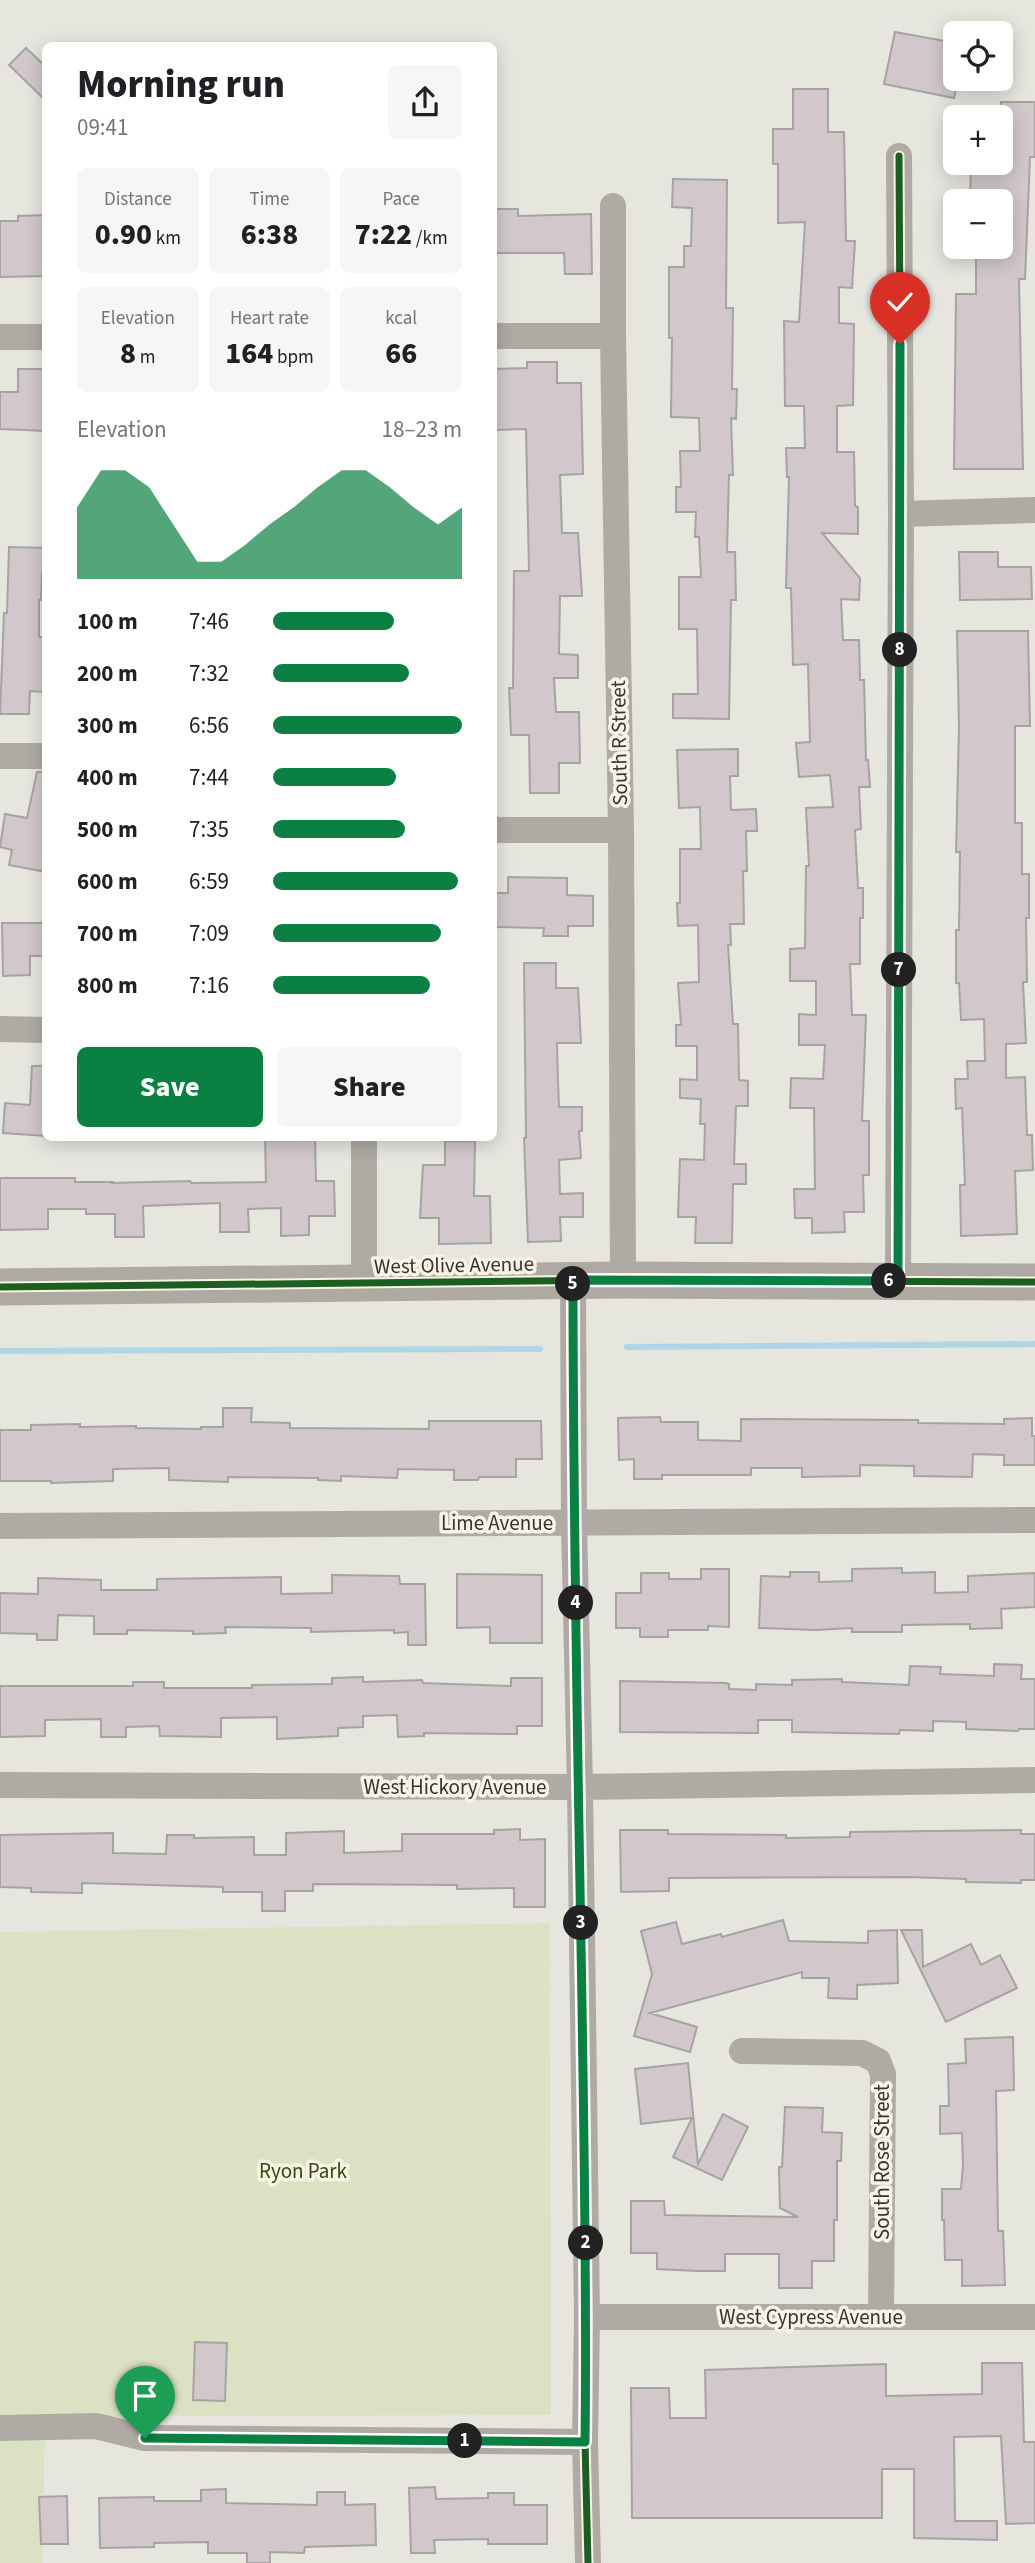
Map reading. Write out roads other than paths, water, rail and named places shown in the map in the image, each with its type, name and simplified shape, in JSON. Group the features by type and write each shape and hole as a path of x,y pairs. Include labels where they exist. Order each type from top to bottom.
{"street":[{"path":"898,1281 901,514 899,156"},
{"name":"South R Street","path":"613,206 621,830 622,1280"},
{"path":"497,336 613,336"},
{"path":"0,337 42,337"},
{"path":"901,514 1035,510"},
{"path":"0,756 42,756"},
{"path":"497,830 621,830"},
{"path":"0,1029 42,1030"},
{"path":"364,1141 364,1284"},
{"path":"573,1280 588,2563"},
{"name":"West Olive Avenue","path":"0,1287 573,1280 1035,1282"},
{"name":"Lime Avenue","path":"0,1525 1035,1520"},
{"name":"West Hickory Avenue","path":"0,1785 580,1787 1035,1780"},
{"name":"South Rose Street","path":"742,2051 862,2053 878,2061 883,2074 881,2317"},
{"name":"West Cypress Avenue","path":"587,2317 1035,2317"},
{"path":"0,2428 96,2426 145,2438 585,2442"}],"waterway":[{"path":"627,1347 1035,1344"},
{"path":"0,1351 540,1349"}],"park label":[{"name":"Ryon Park","path":"303,2171"}]}
